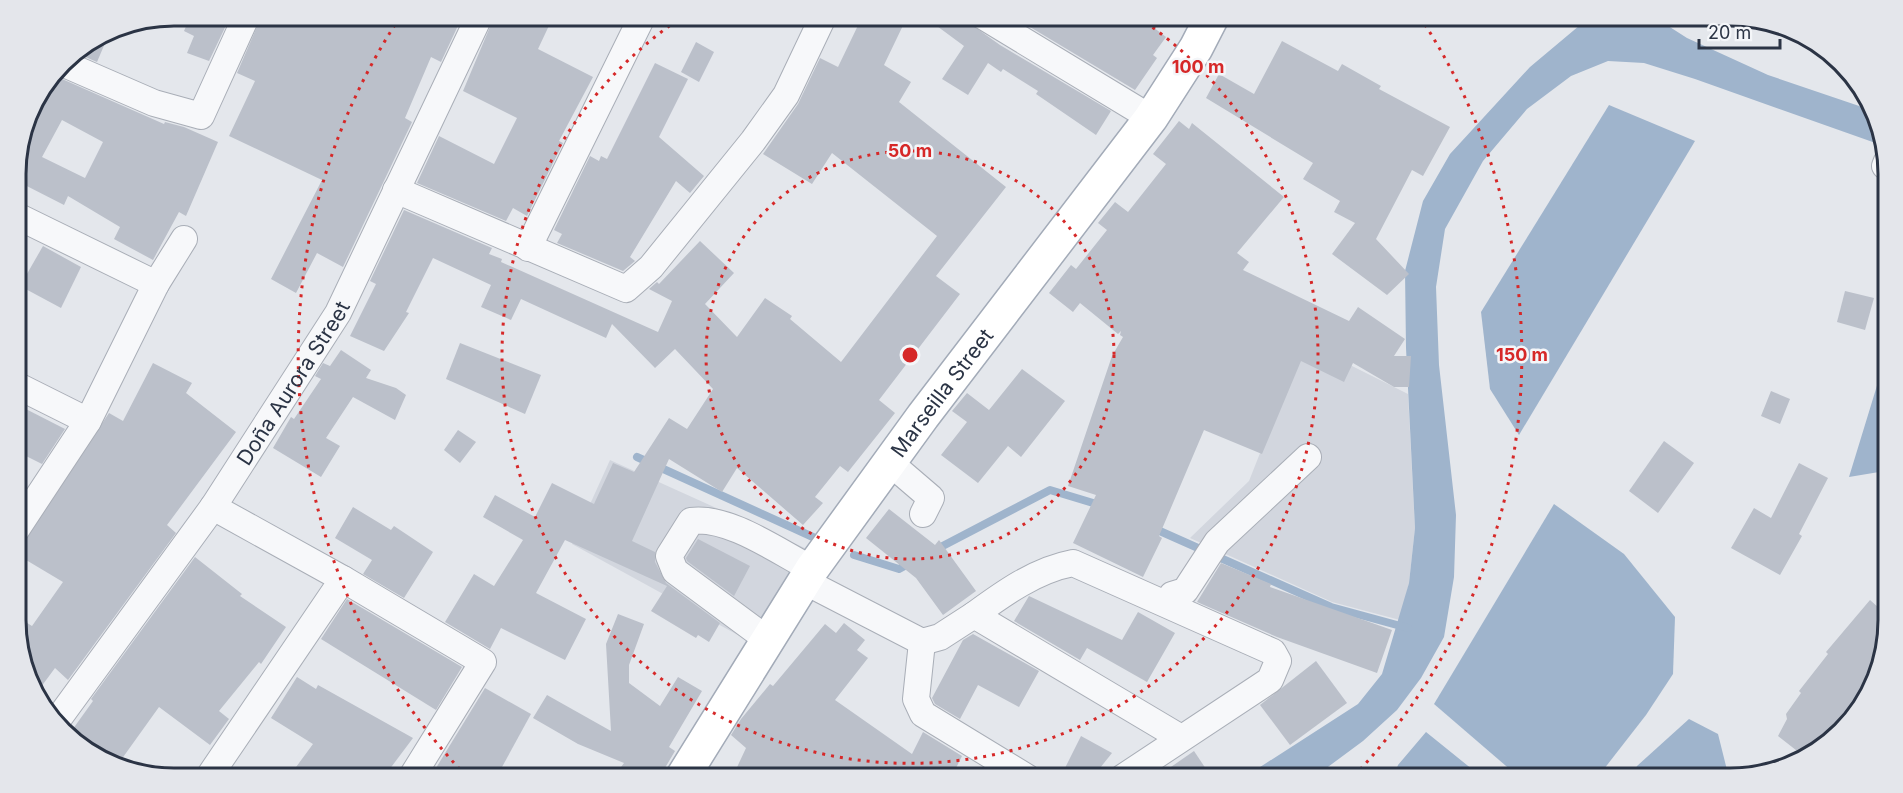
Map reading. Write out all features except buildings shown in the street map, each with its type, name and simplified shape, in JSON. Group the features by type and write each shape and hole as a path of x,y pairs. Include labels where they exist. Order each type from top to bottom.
{"main road":[{"name":"Marseilla Street","path":"688,768 808,575 1016,292 1151,118 1206,26"}],"street":[{"path":"71,67 154,103 201,116 243,26"},
{"name":"Doña Aurora Street","path":"61,715 213,507 338,313 475,26"},
{"path":"528,248 638,26"},
{"path":"396,190 626,289 651,267 753,141 786,95 820,26"},
{"path":"999,26 1151,118"},
{"path":"26,220 156,284"},
{"path":"26,515 88,421 156,284 184,238"},
{"path":"26,390 88,421"},
{"path":"1172,595 1185,591 1217,542 1308,457"},
{"path":"890,462 931,498 923,514"},
{"path":"213,507 343,579 483,662 417,768"},
{"path":"768,640 675,571 669,556 691,521 706,519 723,523 922,642 940,638 1035,576 1058,566 1073,563 1273,652 1278,661 1270,680 1138,767"},
{"path":"215,768 343,579"},
{"path":"975,615 1181,738"},
{"path":"922,642 916,699 919,708 1012,767"}],"shaded area":[{"path":"1304,342 1408,394 1415,528 1409,583 1400,620 1332,602 1190,538 1249,481"},
{"path":"610,460 807,549 747,640 572,544"}],"water":[{"path":"1579,26 1668,26 1687,38 1768,75 1861,107 1873,142 1644,63 1608,61 1571,76 1527,109 1483,161 1445,229 1436,287 1439,365 1456,515 1454,577 1444,637 1421,678 1397,710 1363,741 1328,767 1260,767 1358,704 1382,674 1409,583 1415,528 1406,348 1405,271 1423,201 1450,154 1530,67"},
{"path":"1609,105 1695,141 1519,435 1490,389 1481,312"},
{"path":"1878,382 1878,472 1849,477"},
{"path":"1554,504 1624,554 1675,617 1673,674 1646,715 1605,767 1507,767 1434,704"},
{"path":"1689,719 1718,734 1726,767 1636,767"},
{"path":"1426,732 1470,767 1397,767"}],"waterway":[{"path":"637,457 815,538"},
{"path":"935,550 1050,490 1103,506"},
{"path":"1153,528 1331,607 1408,628"},
{"path":"854,555 899,569 910,563"}]}
